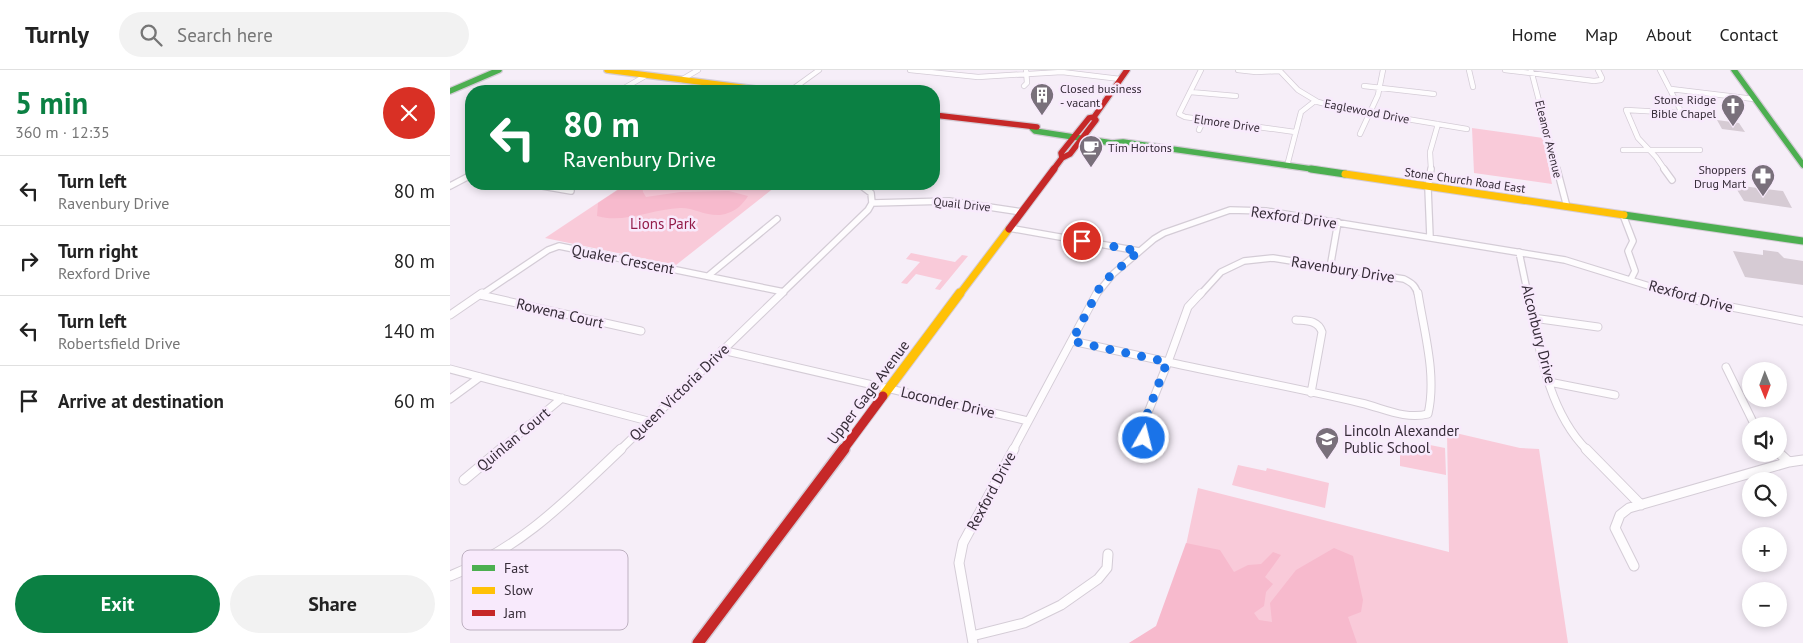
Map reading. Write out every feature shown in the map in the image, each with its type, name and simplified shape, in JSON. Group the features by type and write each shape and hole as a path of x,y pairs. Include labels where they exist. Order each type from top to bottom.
{"main road":[{"path":"450,91 499,70"},
{"path":"606,70 722,85"},
{"name":"Upper Gage Avenue","path":"698,643 1062,158 1070,154 1089,118 1094,117 1126,70"},
{"path":"1734,70 1803,164"},
{"name":"Stone Church Road East","path":"940,116 1032,128 1039,127 1079,136 1803,241"}],"street":[{"path":"681,80 698,70"},
{"path":"798,85 819,70"},
{"path":"910,70 978,77 1067,72 1120,79"},
{"path":"944,74 949,70"},
{"name":"Elmore Drive","path":"1201,70 1179,114 1185,117 1295,132"},
{"path":"1238,70 1256,72 1279,70"},
{"name":"Eaglewood Drive","path":"1279,70 1298,90 1316,101 1369,113 1467,130"},
{"path":"1360,134 1380,87 1383,70"},
{"path":"1468,70 1473,87"},
{"path":"1505,70 1601,80 1598,70"},
{"path":"1660,70 1682,112 1626,110 1638,138 1656,157 1672,180"},
{"name":"Eleanor Avenue","path":"1532,72 1567,207"},
{"path":"1024,86 1027,83 1026,73"},
{"path":"630,85 647,75"},
{"path":"1364,86 1434,94"},
{"path":"1670,89 1754,99"},
{"path":"1190,92 1236,96"},
{"path":"1287,166 1300,112 1316,101"},
{"path":"1199,130 1204,119"},
{"path":"1430,237 1428,187 1431,168 1430,152 1438,124"},
{"path":"1623,150 1700,150"},
{"path":"451,184 465,177"},
{"path":"565,190 571,191"},
{"path":"869,190 872,203"},
{"name":"Quail Drive","path":"872,203 949,200 1022,212"},
{"name":"Queen Victoria Drive","path":"505,550 525,538 556,512 648,421 864,215 872,203"},
{"name":"Rexford Drive","path":"973,640 960,562 963,543 1099,289 1108,278 1139,251 1164,233 1230,210 1266,211 1565,260 1695,300 1803,321"},
{"path":"1623,215 1633,241 1628,252 1635,271 1631,279"},
{"path":"708,276 777,219"},
{"path":"1330,268 1338,222"},
{"path":"1009,228 1139,251"},
{"name":"Quaker Crescent","path":"450,315 548,250 559,246 784,292"},
{"name":"Alconbury Drive","path":"1519,252 1549,382 1564,417 1583,446 1640,505"},
{"name":"Ravenbury Drive","path":"1072,341 1167,362 1311,393 1412,416 1428,414 1430,408 1431,377 1417,289 1412,283 1404,279 1273,258 1244,261 1227,268 1188,307 1167,362"},
{"name":"Rowena Court","path":"480,295 641,331"},
{"path":"1533,318 1598,327"},
{"path":"1296,320 1314,322 1320,326 1322,332 1311,393"},
{"name":"Loconder Drive","path":"722,350 1028,421"},
{"path":"1144,438 1143,425 1167,362"},
{"path":"1726,368 1750,417"},
{"path":"450,369 648,421"},
{"path":"450,399 480,377"},
{"path":"1549,382 1615,396"},
{"name":"Quinlan Court","path":"464,480 562,398"},
{"path":"1634,566 1615,528 1620,515 1640,505 1789,462 1803,460"},
{"path":"973,640 1024,623 1061,605 1098,579 1108,563 1108,554"},
{"name":"Queen Victoria Drive","path":"450,576 462,571"}],"green space":[{"path":"1472,128 1543,138 1552,184 1474,173"},
{"name":"Lions Park","path":"617,190 771,190 676,265 545,238"},
{"path":"911,253 955,262 962,255 968,256 940,290 935,289 942,280 916,274 907,284 901,283 920,262 906,259"},
{"path":"1447,431 1520,448 1539,449 1568,643 1129,643 1165,622 1176,593 1198,488 1449,552"},
{"path":"1425,444 1445,448 1446,475 1400,466 1400,448 1424,447"},
{"path":"1238,465 1266,471 1267,468 1329,483 1325,508 1232,485"}],"shaded area":[{"path":"618,190 643,190 646,197 680,192 729,191 748,196 737,208 722,215 680,208 628,217 607,218 597,216 598,203"},
{"path":"1186,543 1220,550 1234,572 1248,565 1261,564 1273,552 1281,555 1265,577 1273,584 1266,592 1264,606 1254,613 1259,620 1272,622 1270,603 1296,570 1334,548 1353,556 1363,600 1361,612 1348,617 1357,643 1129,643 1156,626"}],"building":[{"name":"Stone Ridge Bible Chapel","path":"1717,120 1739,123 1745,132 1722,129"},
{"name":"Shoppers Drug Mart","path":"1734,185 1783,191 1792,208 1744,201"},
{"path":"1763,250 1778,252 1784,258 1803,261 1803,285 1745,277 1733,251 1763,255"}],"traffic: fast":[{"path":"450,91 499,70"},
{"path":"1734,70 1803,165"},
{"path":"1032,128 1035,131 1112,143 1123,142 1345,174"},
{"path":"1624,215 1803,241"}],"traffic: slow":[{"path":"607,70 724,85"},
{"path":"1345,174 1624,215"},
{"path":"883,396 1009,229"}],"traffic: jam":[{"path":"1009,229 1062,158 1070,154 1096,120 1094,117 1127,70"},
{"path":"940,116 1037,127"},
{"path":"1062,158 1061,153 1089,118 1094,117"},
{"path":"698,643 883,396"}],"place":[{"name":"Closed business - vacant","path":"1042,116"},
{"name":"Stone Ridge Bible Chapel","path":"1733,127"},
{"name":"Tim Hortons","path":"1091,168"},
{"name":"Shoppers Drug Mart","path":"1763,197"},
{"name":"Lincoln Alexander Public School","path":"1327,460"}],"route":[{"path":"1082,241 1139,251 1108,278 1099,289 1072,341 1167,362 1143,425 1144,438"}]}
